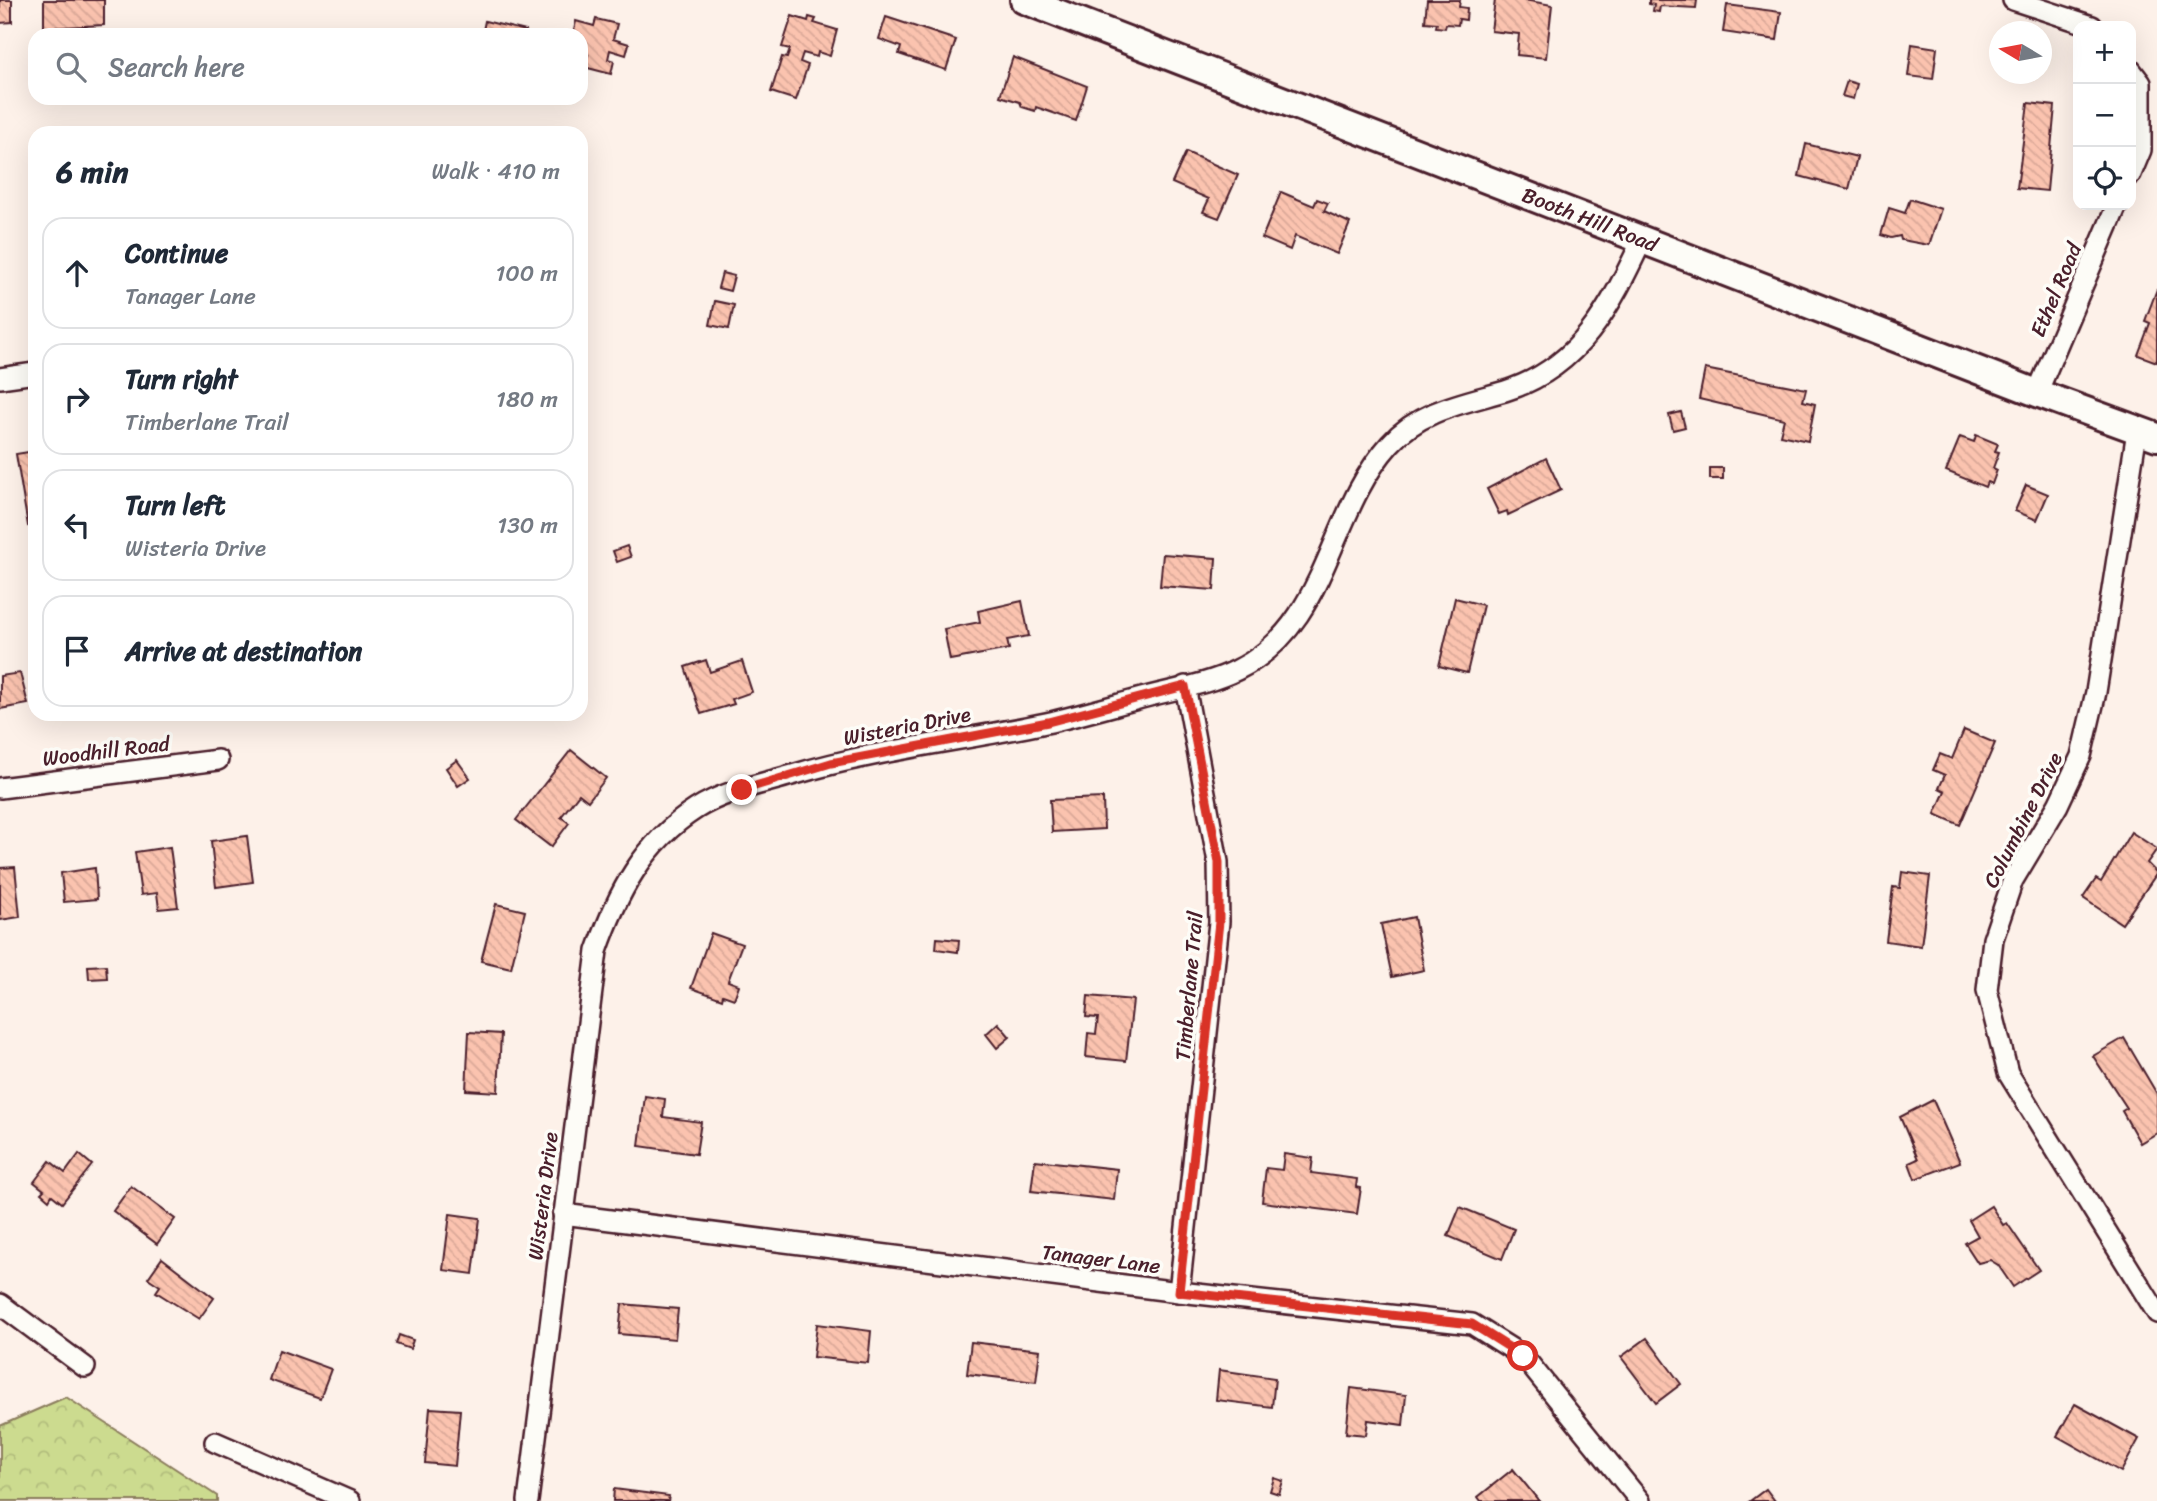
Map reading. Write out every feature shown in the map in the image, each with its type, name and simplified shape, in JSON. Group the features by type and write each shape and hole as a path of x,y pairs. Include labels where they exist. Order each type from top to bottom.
{"street":[{"name":"Booth Hill Road","path":"1024,0 2147,434"},
{"path":"2013,0 2077,21"},
{"path":"2136,76 2141,83 2149,152 2136,168"},
{"name":"Ethel Road","path":"2036,393 2116,210"},
{"name":"Wisteria Drive","path":"528,1501 597,951 612,908 634,868 663,836 697,808 742,790 831,763 1048,722 1233,672 1265,655 1298,619 1331,556 1361,483 1391,443 1419,420 1441,409 1508,390 1556,368 1584,343 1616,297 1642,240"},
{"path":"0,378 28,374"},
{"name":"Columbine Drive","path":"2147,434 2081,756 2058,806 2013,880 1993,939 1987,990 2008,1073 2157,1313"},
{"name":"Timberlane Trail","path":"1179,1292 1219,922 1219,862 1185,686"},
{"name":"Woodhill Road","path":"0,788 218,760"},
{"name":"Tanager Lane","path":"563,1214 1179,1292 1472,1324 1523,1356 1640,1501"},
{"path":"0,1304 85,1367"},
{"path":"215,1442 350,1501"}],"green space":[{"path":"66,1397 217,1496 217,1501 0,1501 0,1426"}],"building":[{"path":"0,0 12,0 12,22 0,23"},
{"path":"44,0 104,0 104,25 44,28"},
{"path":"1427,0 1460,0 1459,7 1467,8 1466,20 1459,19 1458,25 1446,24 1445,28 1436,27 1437,23 1425,22"},
{"path":"1495,0 1524,0 1552,5 1546,58 1517,55 1519,34 1491,31"},
{"path":"1649,0 1697,0 1696,8 1660,6 1659,12 1653,11 1654,5 1649,4"},
{"path":"1727,5 1781,12 1777,40 1723,32"},
{"path":"792,16 808,21 809,17 816,19 814,23 837,30 830,56 818,52 817,57 803,53 800,62 808,65 796,100 771,92 782,57 787,58 790,49 782,47"},
{"path":"886,17 956,40 946,70 899,54 901,47 879,39"},
{"path":"596,19 617,24 613,39 629,44 626,55 610,50 608,59 614,61 611,74 588,68 588,28 574,28 576,21 594,26"},
{"path":"485,21 514,28 484,28"},
{"path":"1912,44 1937,48 1933,79 1908,76"},
{"path":"1013,57 1087,86 1076,121 1036,107 1035,111 1022,107 1020,102 1000,96"},
{"path":"1847,81 1857,84 1853,99 1842,96"},
{"path":"2028,103 2055,106 2047,191 2017,188"},
{"path":"1806,144 1857,157 1849,189 1799,176"},
{"path":"1186,152 1238,175 1219,218 1203,212 1209,199 1172,183"},
{"path":"1281,192 1314,206 1317,199 1328,203 1324,211 1350,223 1337,254 1295,236 1290,250 1262,238"},
{"path":"1910,199 1941,209 1929,245 1901,240 1900,236 1891,238 1881,235 1889,208 1905,213"},
{"path":"722,273 734,276 730,291 718,288"},
{"path":"2157,289 2157,362 2138,355 2150,323 2145,321"},
{"path":"715,301 734,305 729,329 710,325"},
{"path":"1705,369 1806,389 1803,401 1815,404 1808,441 1780,435 1784,419 1699,399"},
{"path":"1681,412 1685,427 1673,430 1669,415"},
{"path":"1976,435 1998,444 1995,451 1999,452 1993,468 1997,470 1992,484 1987,482 1985,487 1946,471 1960,437 1974,442"},
{"path":"28,452 28,526 16,454"},
{"path":"1546,458 1561,490 1508,515 1507,511 1499,514 1487,489"},
{"path":"1710,468 1723,468 1723,479 1710,479"},
{"path":"2026,485 2048,494 2037,520 2015,511"},
{"path":"627,546 631,557 617,562 613,551"},
{"path":"1163,554 1216,558 1214,590 1160,586"},
{"path":"1455,598 1483,605 1467,673 1439,666"},
{"path":"1022,601 1029,636 1007,640 1009,649 950,660 944,629 980,622 978,611"},
{"path":"706,660 710,672 742,661 752,692 732,699 734,704 701,714 685,667"},
{"path":"20,673 28,704 0,709 0,676"},
{"path":"1964,730 1995,743 1960,825 1935,814 1945,791 1939,788 1945,775 1933,770 1940,754 1952,759"},
{"path":"571,750 606,778 588,801 579,794 561,817 569,823 551,847 516,820"},
{"path":"457,760 470,778 458,786 446,768"},
{"path":"1103,798 1104,829 1052,832 1050,800"},
{"path":"2131,832 2157,849 2147,863 2157,873 2122,924 2083,898 2096,879 2101,882"},
{"path":"247,836 253,882 216,887 211,841"},
{"path":"170,847 178,907 159,909 157,893 141,895 135,852"},
{"path":"15,867 20,917 0,920 0,868"},
{"path":"95,868 97,899 64,902 61,873"},
{"path":"1902,872 1930,876 1921,946 1886,941 1893,887 1900,888"},
{"path":"496,904 525,911 511,968 481,961"},
{"path":"1414,917 1424,970 1392,977 1381,924"},
{"path":"711,933 742,944 728,981 739,985 734,999 723,995 722,999 691,988"},
{"path":"937,938 959,940 958,952 936,949"},
{"path":"106,965 107,978 89,979 88,966"},
{"path":"1088,996 1133,1000 1126,1061 1086,1057 1088,1033 1096,1034 1098,1018 1086,1017"},
{"path":"998,1023 1010,1037 997,1048 986,1034"},
{"path":"469,1032 501,1034 498,1092 466,1090"},
{"path":"2124,1038 2157,1094 2157,1133 2140,1143 2122,1111 2127,1108 2093,1056"},
{"path":"645,1096 665,1099 663,1117 701,1122 696,1154 639,1146"},
{"path":"1933,1100 1960,1162 1915,1179 1909,1163 1918,1159 1900,1117"},
{"path":"79,1154 92,1165 62,1203 52,1195 49,1200 41,1193 44,1190 34,1182 50,1161 65,1173"},
{"path":"1284,1154 1313,1158 1311,1173 1357,1179 1356,1187 1361,1188 1357,1214 1262,1202 1266,1168 1282,1170"},
{"path":"1035,1160 1117,1169 1114,1200 1031,1191"},
{"path":"131,1186 175,1219 157,1244 113,1211"},
{"path":"1991,1206 2003,1225 2007,1223 2039,1270 2013,1287 1998,1265 1990,1260 1978,1263 1965,1243 1978,1236 1969,1220"},
{"path":"1460,1207 1514,1229 1502,1259 1448,1236"},
{"path":"450,1214 480,1218 473,1274 443,1270"},
{"path":"162,1258 214,1298 199,1319 156,1292 160,1286 148,1278"},
{"path":"622,1304 678,1309 675,1339 619,1334"},
{"path":"817,1324 871,1331 868,1363 813,1357"},
{"path":"399,1335 413,1340 410,1349 396,1344"},
{"path":"1647,1338 1681,1384 1656,1403 1621,1357"},
{"path":"971,1342 1040,1350 1036,1382 967,1374"},
{"path":"279,1350 331,1369 320,1398 269,1380"},
{"path":"1219,1370 1275,1378 1272,1407 1216,1400"},
{"path":"1351,1388 1406,1395 1403,1425 1368,1420 1366,1435 1346,1433"},
{"path":"2075,1404 2139,1439 2121,1472 2057,1436"},
{"path":"430,1408 460,1410 455,1466 425,1463"},
{"path":"1513,1469 1539,1501 1481,1501 1478,1497"},
{"path":"1274,1478 1283,1481 1279,1494 1270,1491"},
{"path":"614,1489 669,1496 668,1501 613,1501"},
{"path":"1766,1489 1775,1501 1750,1501"}],"route":[{"path":"742,790 831,763 1048,722 1185,686 1219,862 1219,922 1179,1292 1472,1324 1523,1356"}]}
